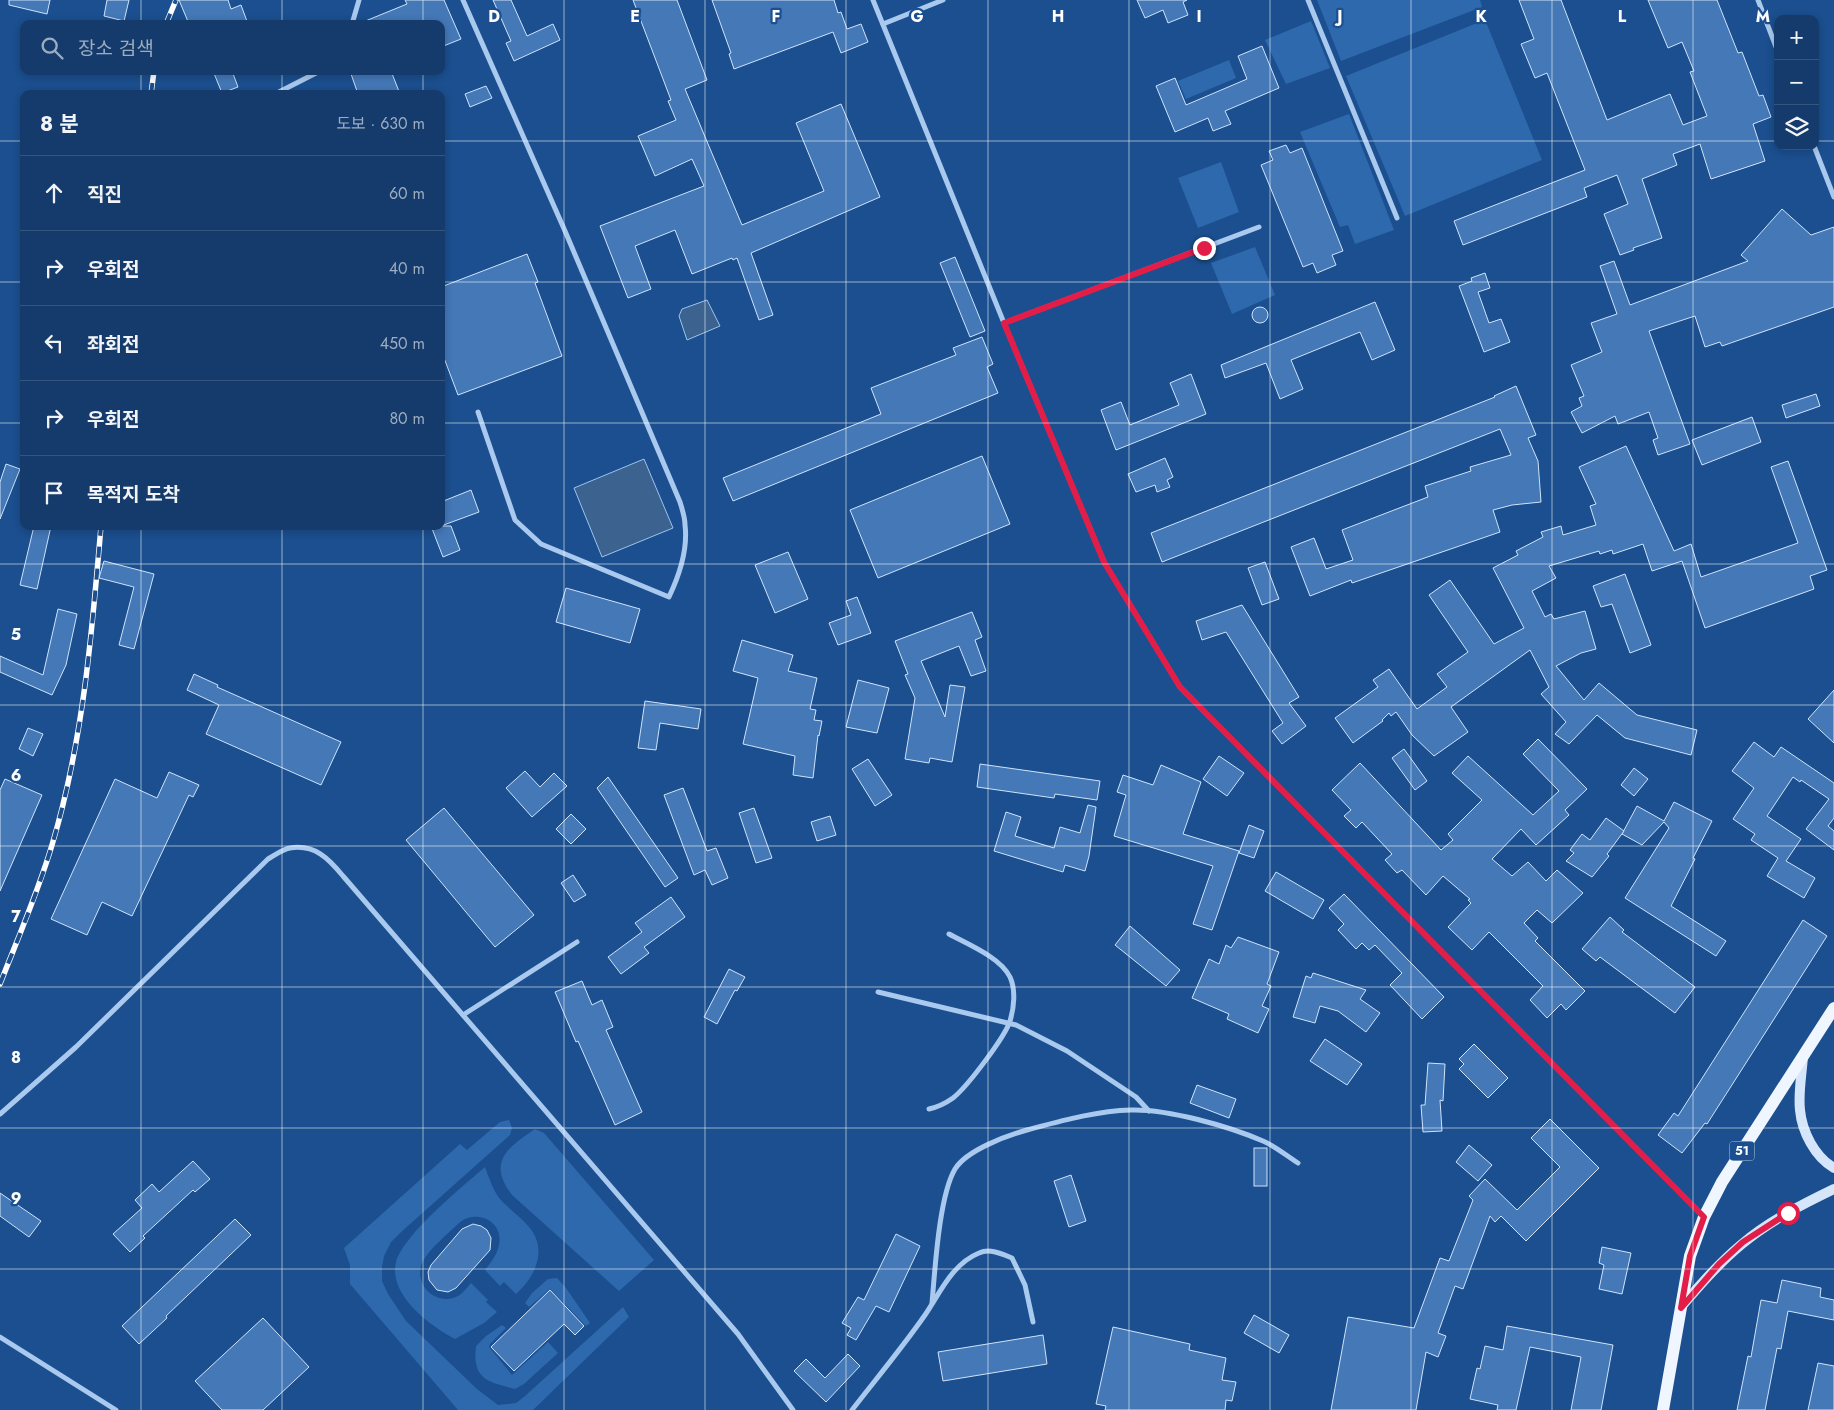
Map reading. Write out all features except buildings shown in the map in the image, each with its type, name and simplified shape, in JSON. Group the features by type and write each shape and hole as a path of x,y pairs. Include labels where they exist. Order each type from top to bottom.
{"main road":[{"name":"51","path":"1662,1410 1690,1256 1704,1217 1722,1182 1834,1008"}],"street":[{"path":"353,20 359,0"},
{"path":"463,0 565,231 680,502 685,524 685,543 677,580 669,597 541,544 515,520 478,412"},
{"path":"873,0 1004,323 1104,562 1180,687 1704,1217"},
{"path":"883,24 943,0"},
{"path":"1308,0 1397,218"},
{"path":"1758,0 1774,42"},
{"path":"283,90 312,75"},
{"path":"1816,150 1834,197"},
{"path":"1004,323 1259,227"},
{"path":"0,1114 76,1047 268,858 289,848 308,849 326,856 738,1334 793,1410"},
{"path":"930,1109 938,1107 954,1097 987,1058 1009,1023 1014,997 1011,978 1000,963 949,934"},
{"path":"463,1015 577,942"},
{"path":"878,992 1009,1023 1034,1033 1067,1051 1136,1097 1150,1111"},
{"path":"1804,1055 1800,1110 1804,1128 1812,1146 1825,1162 1834,1168"},
{"path":"932,1303 934,1271 950,1180 956,1168 968,1156 1011,1135 1073,1118 1130,1110 1150,1111 1200,1120 1238,1132 1264,1142 1298,1163"},
{"path":"1681,1308 1719,1264 1743,1242 1775,1220 1834,1189"},
{"path":"852,1410 925,1315 944,1284 964,1261 980,1252 992,1251 1012,1258 1025,1285 1033,1322"},
{"path":"0,1337 116,1410"}],"shaded area":[{"path":"1317,0 1480,0 1482,7 1341,61"},
{"path":"1311,21 1330,68 1286,84 1265,40"},
{"path":"1482,21 1486,22 1542,160 1405,216 1346,76"},
{"path":"1229,60 1236,78 1186,99 1178,81"},
{"path":"1349,114 1394,230 1355,244 1348,225 1340,227 1300,132"},
{"path":"1221,162 1239,212 1198,228 1178,178"},
{"path":"1255,247 1275,295 1232,314 1211,263"},
{"path":"707,300 720,326 687,340 679,316 682,309"},
{"path":"644,459 673,528 602,557 574,488"},
{"path":"509,1120 512,1128 510,1135 391,1242 384,1256 382,1267 382,1281 388,1294 406,1321 477,1389 498,1405 516,1403 525,1396 623,1307 629,1317 533,1410 458,1410 350,1284 350,1265 344,1248 460,1144 467,1150 500,1122"},
{"path":"535,1129 544,1133 654,1260 619,1291 512,1195 505,1183 501,1173 504,1157 516,1143"},
{"path":"485,1167 493,1188 500,1199 534,1233 537,1241 537,1262 529,1279 516,1294 504,1282 500,1286 485,1270 499,1245 498,1230 494,1224 482,1218 467,1218 444,1237 423,1261 420,1273 424,1286 433,1295 446,1299 458,1296 471,1283 488,1300 486,1302 497,1312 484,1323 455,1339 423,1318 413,1308 398,1286 395,1274 396,1262 410,1238 422,1225 449,1198"},
{"path":"557,1278 590,1323 586,1326 550,1289 529,1307 525,1303 532,1293 548,1279"},
{"path":"502,1325 506,1328 489,1347 512,1375 548,1342 558,1353 524,1384 515,1389 489,1381 479,1372 476,1366 476,1346"}],"railway":[{"path":"168,20 176,0"},
{"path":"152,90 153,75"},
{"path":"0,984 46,863 63,806 85,687 101,530"}],"route":[{"path":"1204,248 1004,323 1104,562 1180,687 1704,1217 1690,1256 1681,1308 1719,1264 1743,1242 1788,1213"}]}
